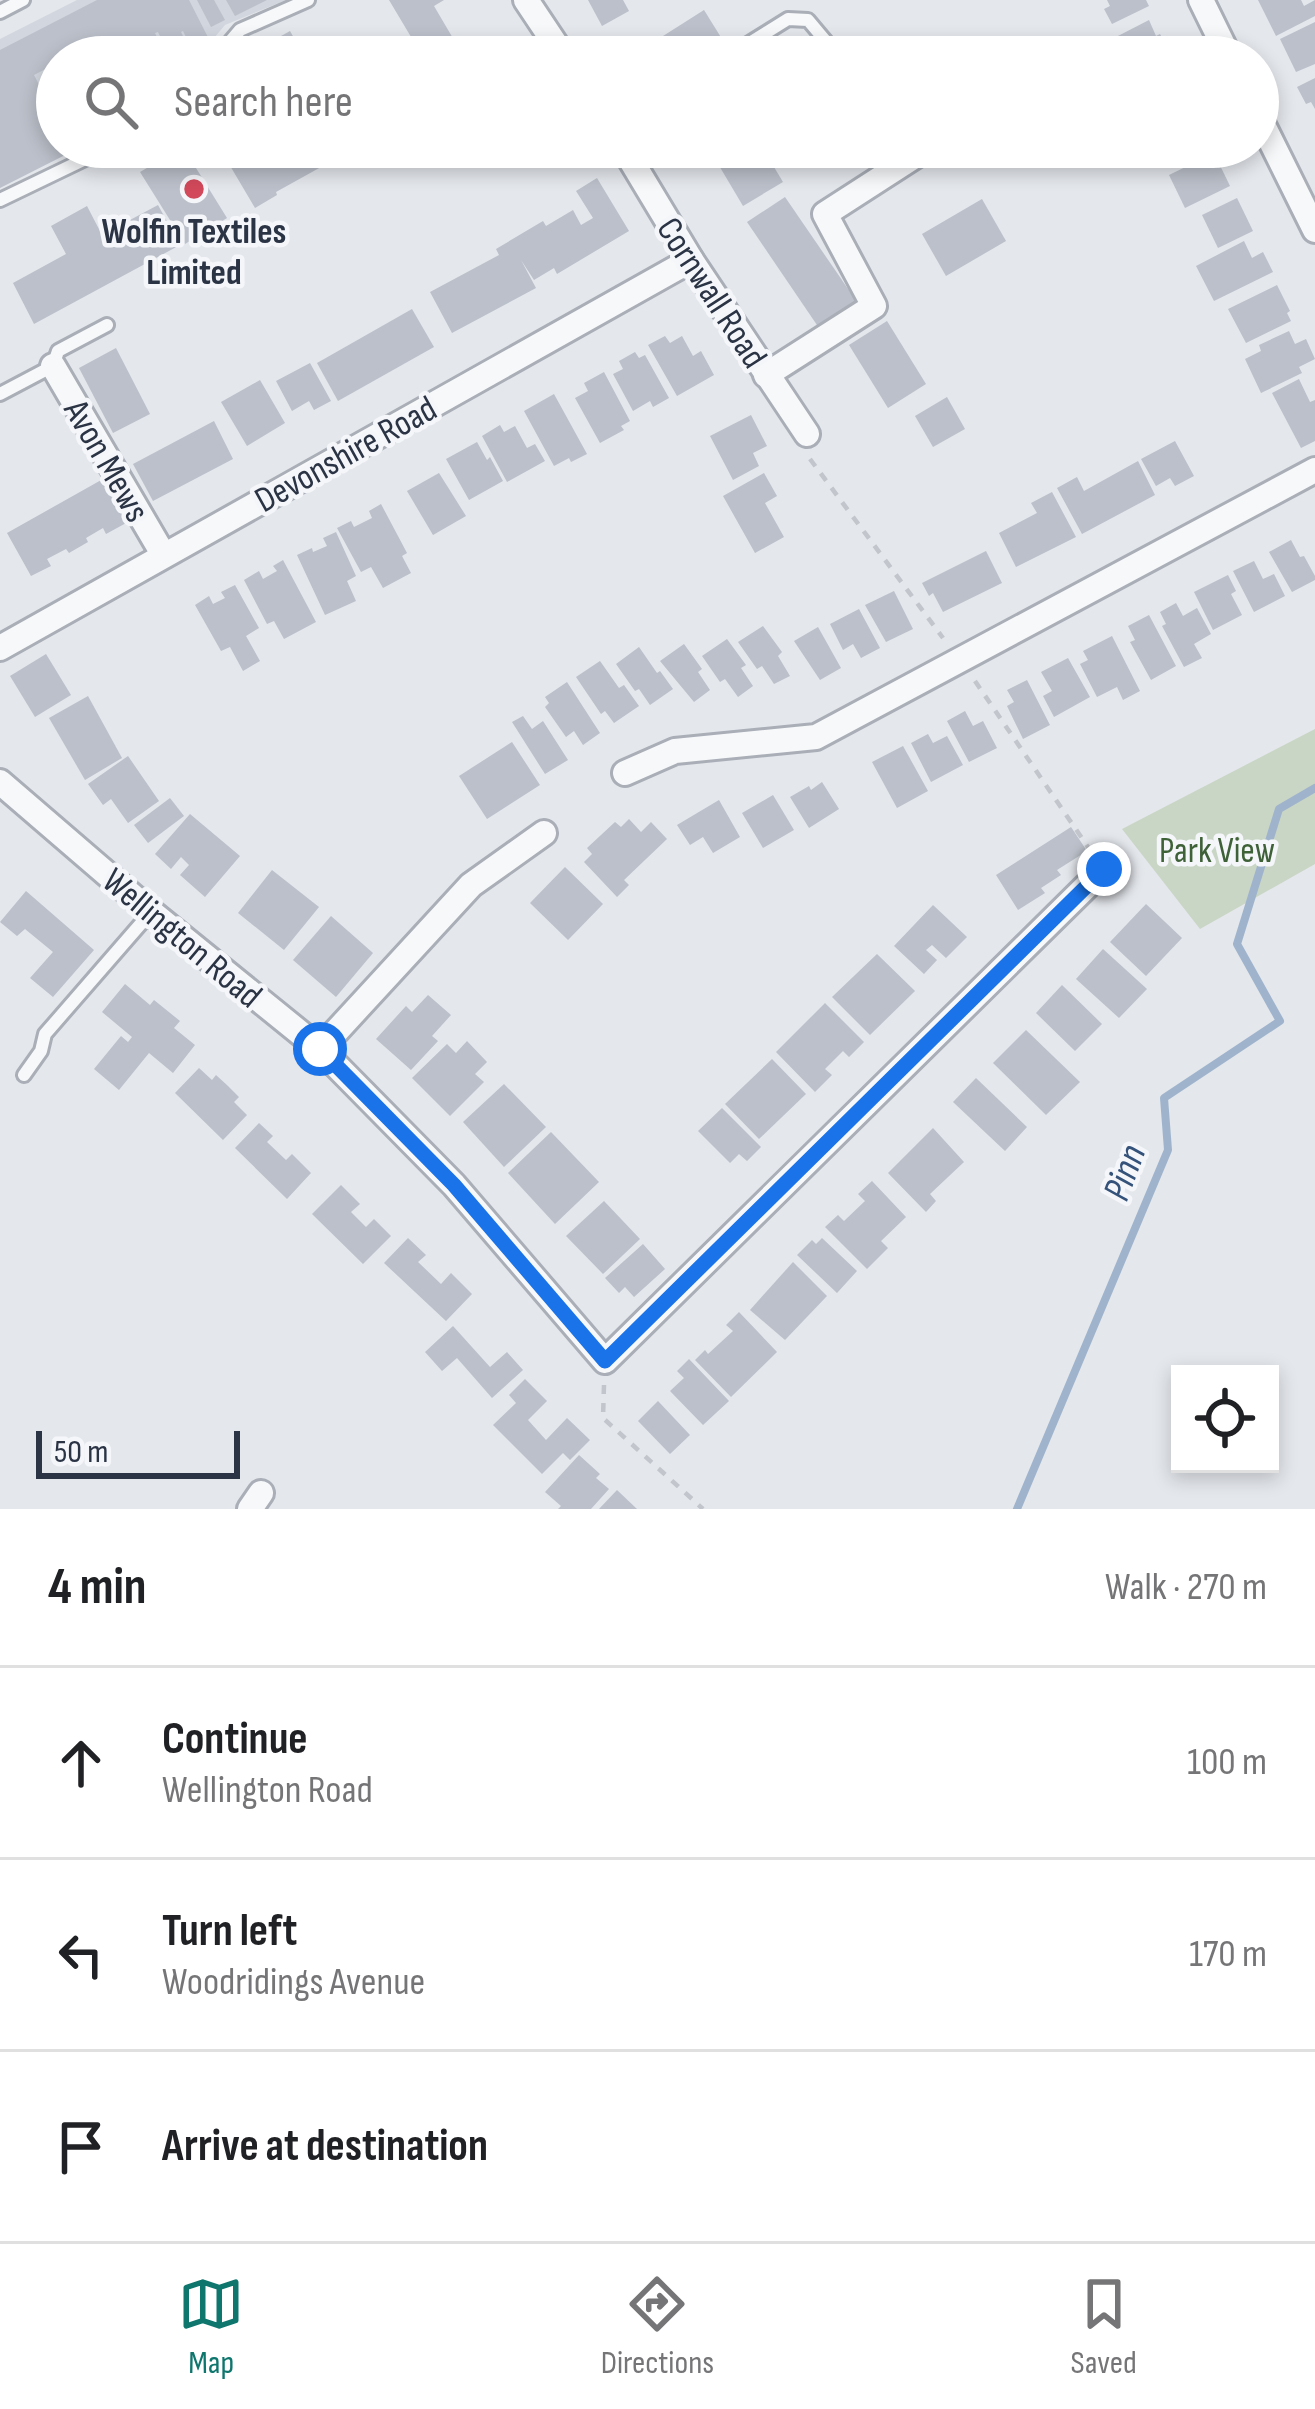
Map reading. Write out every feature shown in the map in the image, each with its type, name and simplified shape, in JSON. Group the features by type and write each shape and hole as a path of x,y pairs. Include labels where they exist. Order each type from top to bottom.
{"street":[{"path":"526,0 550,36"},
{"path":"1201,0 1219,36"},
{"path":"1279,157 1315,230"},
{"name":"Cornwall Road","path":"636,168 807,434"},
{"path":"766,375 874,307 825,214 896,168"},
{"name":"Devonshire Road","path":"0,648 691,260"},
{"name":"Avon Mews","path":"53,366 163,554"},
{"path":"625,773 675,751 816,737 1315,470"},
{"name":"Wellington Road","path":"0,782 320,1049 454,1185 605,1361"},
{"path":"320,1049 471,886 544,833"},
{"path":"605,1361 1104,869"}],"lane":[{"path":"0,12 22,0"},
{"path":"235,36 308,0"},
{"path":"761,36 788,19 808,20 821,36"},
{"path":"0,200 66,168"},
{"path":"0,394 53,366 58,351 107,325"},
{"path":"24,1076 41,1051 45,1034 151,912"}],"path":[{"path":"605,1361 603,1418 703,1509"}],"shaded area":[{"path":"77,0 286,0 225,25 216,36 36,36 36,164 0,180 0,39"}],"green space":[{"name":"Park View","path":"1315,729 1315,864 1200,929 1122,829"}],"building":[{"path":"97,0 189,0 207,36 186,36 183,31 183,36 160,36 158,32 156,36 36,36 39,168 0,188 0,50"},
{"path":"197,0 214,0 225,20 211,27"},
{"path":"226,0 267,0 235,16"},
{"path":"389,0 444,0 434,6 452,36 410,36"},
{"path":"588,0 623,0 629,11 602,26"},
{"path":"1107,0 1146,0 1149,6 1112,24 1104,9 1110,6"},
{"path":"1258,0 1301,0 1304,6 1315,0 1315,16 1276,36"},
{"path":"704,10 720,36 663,36"},
{"path":"1149,20 1156,36 1118,36"},
{"path":"1315,22 1315,64 1296,72 1280,39"},
{"path":"1315,78 1315,109 1311,102 1306,104 1297,87"},
{"path":"196,168 227,218 185,244 140,172"},
{"path":"231,168 319,168 276,192 255,208"},
{"path":"720,168 775,168 783,182 743,206"},
{"path":"1183,168 1221,168 1230,186 1185,208 1169,175"},
{"path":"597,178 629,231 557,274 554,268 534,280 521,260 536,288 452,333 430,292 499,255 496,249 543,221 546,226 573,210 581,225 593,218 576,191"},
{"path":"785,197 857,302 819,328 747,222"},
{"path":"1237,198 1253,231 1218,248 1202,215"},
{"path":"982,199 1006,241 946,276 922,234"},
{"path":"158,205 180,245 34,324 13,283 66,254 51,226 87,206 102,235"},
{"path":"1244,241 1252,258 1263,252 1273,272 1214,301 1196,266"},
{"path":"1277,285 1291,321 1246,343 1228,309"},
{"path":"412,309 434,347 338,401 317,363"},
{"path":"887,321 926,384 888,408 849,345"},
{"path":"1289,331 1295,344 1306,339 1315,359 1299,367 1302,373 1261,393 1245,359 1261,351 1259,345"},
{"path":"665,336 670,343 682,336 693,356 701,351 714,375 677,396 648,345"},
{"path":"116,348 150,414 113,433 79,368"},
{"path":"635,352 639,358 645,355 669,398 653,407 650,401 633,411 613,374 623,369 619,361"},
{"path":"310,363 331,401 314,410 309,401 292,411 276,381"},
{"path":"604,372 630,421 621,426 624,430 600,443 575,398 588,391 584,383"},
{"path":"1299,379 1310,402 1315,400 1315,441 1301,448 1272,393"},
{"path":"260,380 285,423 247,446 221,402"},
{"path":"554,394 587,454 554,466 524,411"},
{"path":"947,397 965,429 933,447 915,416"},
{"path":"751,415 767,446 753,453 759,466 733,480 710,436"},
{"path":"214,421 233,459 153,501 133,464"},
{"path":"500,425 504,432 515,426 527,448 535,444 545,461 507,482 482,436"},
{"path":"1175,441 1194,476 1175,486 1170,478 1156,486 1141,459"},
{"path":"477,442 503,481 469,500 446,459"},
{"path":"1138,461 1155,495 1082,534 1057,488 1077,477 1084,491"},
{"path":"439,473 466,516 433,535 407,491"},
{"path":"764,473 777,496 765,503 784,537 755,553 723,496"},
{"path":"103,479 128,522 106,534 103,528 69,553 66,549 47,559 51,566 31,576 7,533"},
{"path":"1052,492 1076,537 1016,567 999,533 1037,513 1031,503"},
{"path":"381,504 407,553 402,556 411,573 383,588 371,567 361,572 337,528 351,521 354,527 372,518 369,511"},
{"path":"336,532 356,576 347,581 356,601 325,615 297,555 327,546 323,538"},
{"path":"1291,540 1315,576 1292,592 1269,552"},
{"path":"986,551 1002,583 943,612 922,583"},
{"path":"283,560 316,622 284,639 274,621 267,624 244,580 259,571 263,579 277,571 273,566"},
{"path":"1254,561 1263,579 1274,574 1285,596 1254,612 1233,571"},
{"path":"1228,575 1242,615 1213,630 1194,592"},
{"path":"235,585 259,628 246,636 260,661 243,671 230,647 221,651 195,605 209,596 213,604 225,598 221,592"},
{"path":"894,591 913,629 886,642 865,605"},
{"path":"1176,603 1183,616 1197,608 1211,634 1194,644 1202,658 1184,667 1162,626 1166,624 1160,612"},
{"path":"859,609 880,648 861,658 853,644 843,650 830,624"},
{"path":"1149,615 1176,666 1151,680 1130,642 1135,640 1128,626"},
{"path":"763,626 782,652 778,656 790,676 774,684 738,642"},
{"path":"818,627 841,668 820,680 794,641"},
{"path":"1112,636 1140,691 1123,700 1117,687 1097,697 1080,664 1088,660 1083,651"},
{"path":"727,639 746,665 741,668 753,686 738,697 725,679 720,682 702,656"},
{"path":"684,644 710,690 694,702 660,661"},
{"path":"639,647 673,689 650,705 616,664"},
{"path":"46,654 71,695 35,717 10,676"},
{"path":"1068,658 1090,697 1054,717 1043,696 1052,691 1041,672"},
{"path":"600,661 639,706 614,723 605,711 601,714 576,677"},
{"path":"1027,680 1050,725 1023,739 1007,706 1014,702 1007,690"},
{"path":"567,682 600,733 583,745 574,731 566,737 545,707 549,703 545,697"},
{"path":"88,696 122,758 85,780 49,718"},
{"path":"965,711 973,726 983,721 997,748 969,762 947,721"},
{"path":"523,716 532,729 543,721 568,760 545,774 512,722"},
{"path":"928,734 933,743 947,736 963,765 931,782 911,743"},
{"path":"512,742 540,785 487,819 459,776"},
{"path":"903,746 928,791 897,808 872,762"},
{"path":"128,756 159,801 128,823 111,799 103,805 88,784"},
{"path":"822,782 839,809 809,828 790,797"},
{"path":"773,795 794,830 763,848 742,813"},
{"path":"170,798 184,816 148,843 134,825"},
{"path":"719,800 740,837 713,853 703,837 690,845 677,825"},
{"path":"190,814 240,856 205,897 180,875 189,865 181,857 171,869 155,854"},
{"path":"629,819 641,832 651,822 667,839 624,880 629,885 617,897 584,862 592,854 587,848 615,822 621,827"},
{"path":"1071,827 1087,851 1057,870 1061,875 1041,888 1045,893 1018,910 996,875"},
{"path":"565,867 603,904 568,940 530,903"},
{"path":"272,870 319,907 284,950 238,913"},
{"path":"26,891 94,950 53,997 30,978 53,952 25,929 17,936 0,922"},
{"path":"1146,904 1182,938 1146,976 1110,942"},
{"path":"933,905 967,937 946,958 932,945 926,950 937,960 924,974 894,946"},
{"path":"331,916 373,953 336,997 293,960"},
{"path":"1103,949 1147,989 1119,1018 1076,979"},
{"path":"877,954 915,991 870,1035 832,997"},
{"path":"125,984 180,1021 174,1028 195,1045 173,1073 149,1053 119,1090 94,1069 121,1036 128,1042 132,1037 102,1012"},
{"path":"1062,985 1102,1024 1075,1051 1036,1013"},
{"path":"428,995 451,1015 432,1036 438,1041 411,1070 376,1039 406,1006 412,1012"},
{"path":"825,1003 864,1042 849,1057 843,1051 825,1069 832,1075 815,1092 776,1052"},
{"path":"1026,1030 1080,1082 1046,1115 993,1063"},
{"path":"467,1041 487,1062 475,1074 484,1082 450,1116 412,1078 447,1044 456,1053"},
{"path":"772,1059 806,1094 759,1139 725,1104"},
{"path":"199,1068 228,1086 239,1097 234,1102 247,1115 223,1140 175,1093"},
{"path":"976,1078 1027,1127 1005,1151 953,1102"},
{"path":"504,1084 546,1127 504,1167 463,1122"},
{"path":"722,1108 761,1147 747,1161 739,1154 730,1163 698,1131"},
{"path":"259,1123 273,1136 267,1142 286,1160 292,1154 311,1173 287,1199 235,1148"},
{"path":"933,1128 964,1162 930,1194 936,1201 926,1212 888,1173"},
{"path":"551,1132 599,1182 555,1224 508,1173"},
{"path":"872,1181 906,1217 881,1241 888,1248 867,1269 825,1227 838,1215 844,1221 865,1201 858,1194"},
{"path":"341,1185 360,1204 351,1212 366,1227 374,1219 391,1236 363,1264 312,1214"},
{"path":"604,1201 640,1239 603,1274 566,1236"},
{"path":"408,1238 426,1255 418,1262 441,1284 451,1273 472,1294 446,1321 384,1263"},
{"path":"822,1238 857,1271 837,1293 797,1255 812,1240 816,1244"},
{"path":"643,1244 665,1269 634,1297 625,1287 619,1293 605,1278"},
{"path":"793,1262 827,1296 785,1340 750,1310"},
{"path":"739,1312 777,1352 731,1397 695,1360 733,1331 726,1325"},
{"path":"453,1326 490,1367 507,1352 523,1370 492,1398 457,1358 442,1371 425,1352"},
{"path":"689,1359 729,1401 703,1425 670,1391 684,1378 677,1371"},
{"path":"525,1379 547,1401 528,1420 546,1440 567,1418 590,1440 570,1460 563,1453 542,1474 493,1425 516,1403 509,1395"},
{"path":"658,1401 690,1435 670,1454 638,1421"},
{"path":"579,1455 609,1489 591,1509 558,1509 561,1506 545,1492"},
{"path":"617,1490 637,1509 599,1509"}],"waterway":[{"name":"Pinn","path":"1017,1509 1168,1150 1164,1098 1280,1021 1237,944 1279,809 1315,788"}],"place":[{"name":"Wolfin Textiles Limited","path":"194,189"}],"route":[{"path":"320,1049 454,1185 605,1361 1104,869"}]}
